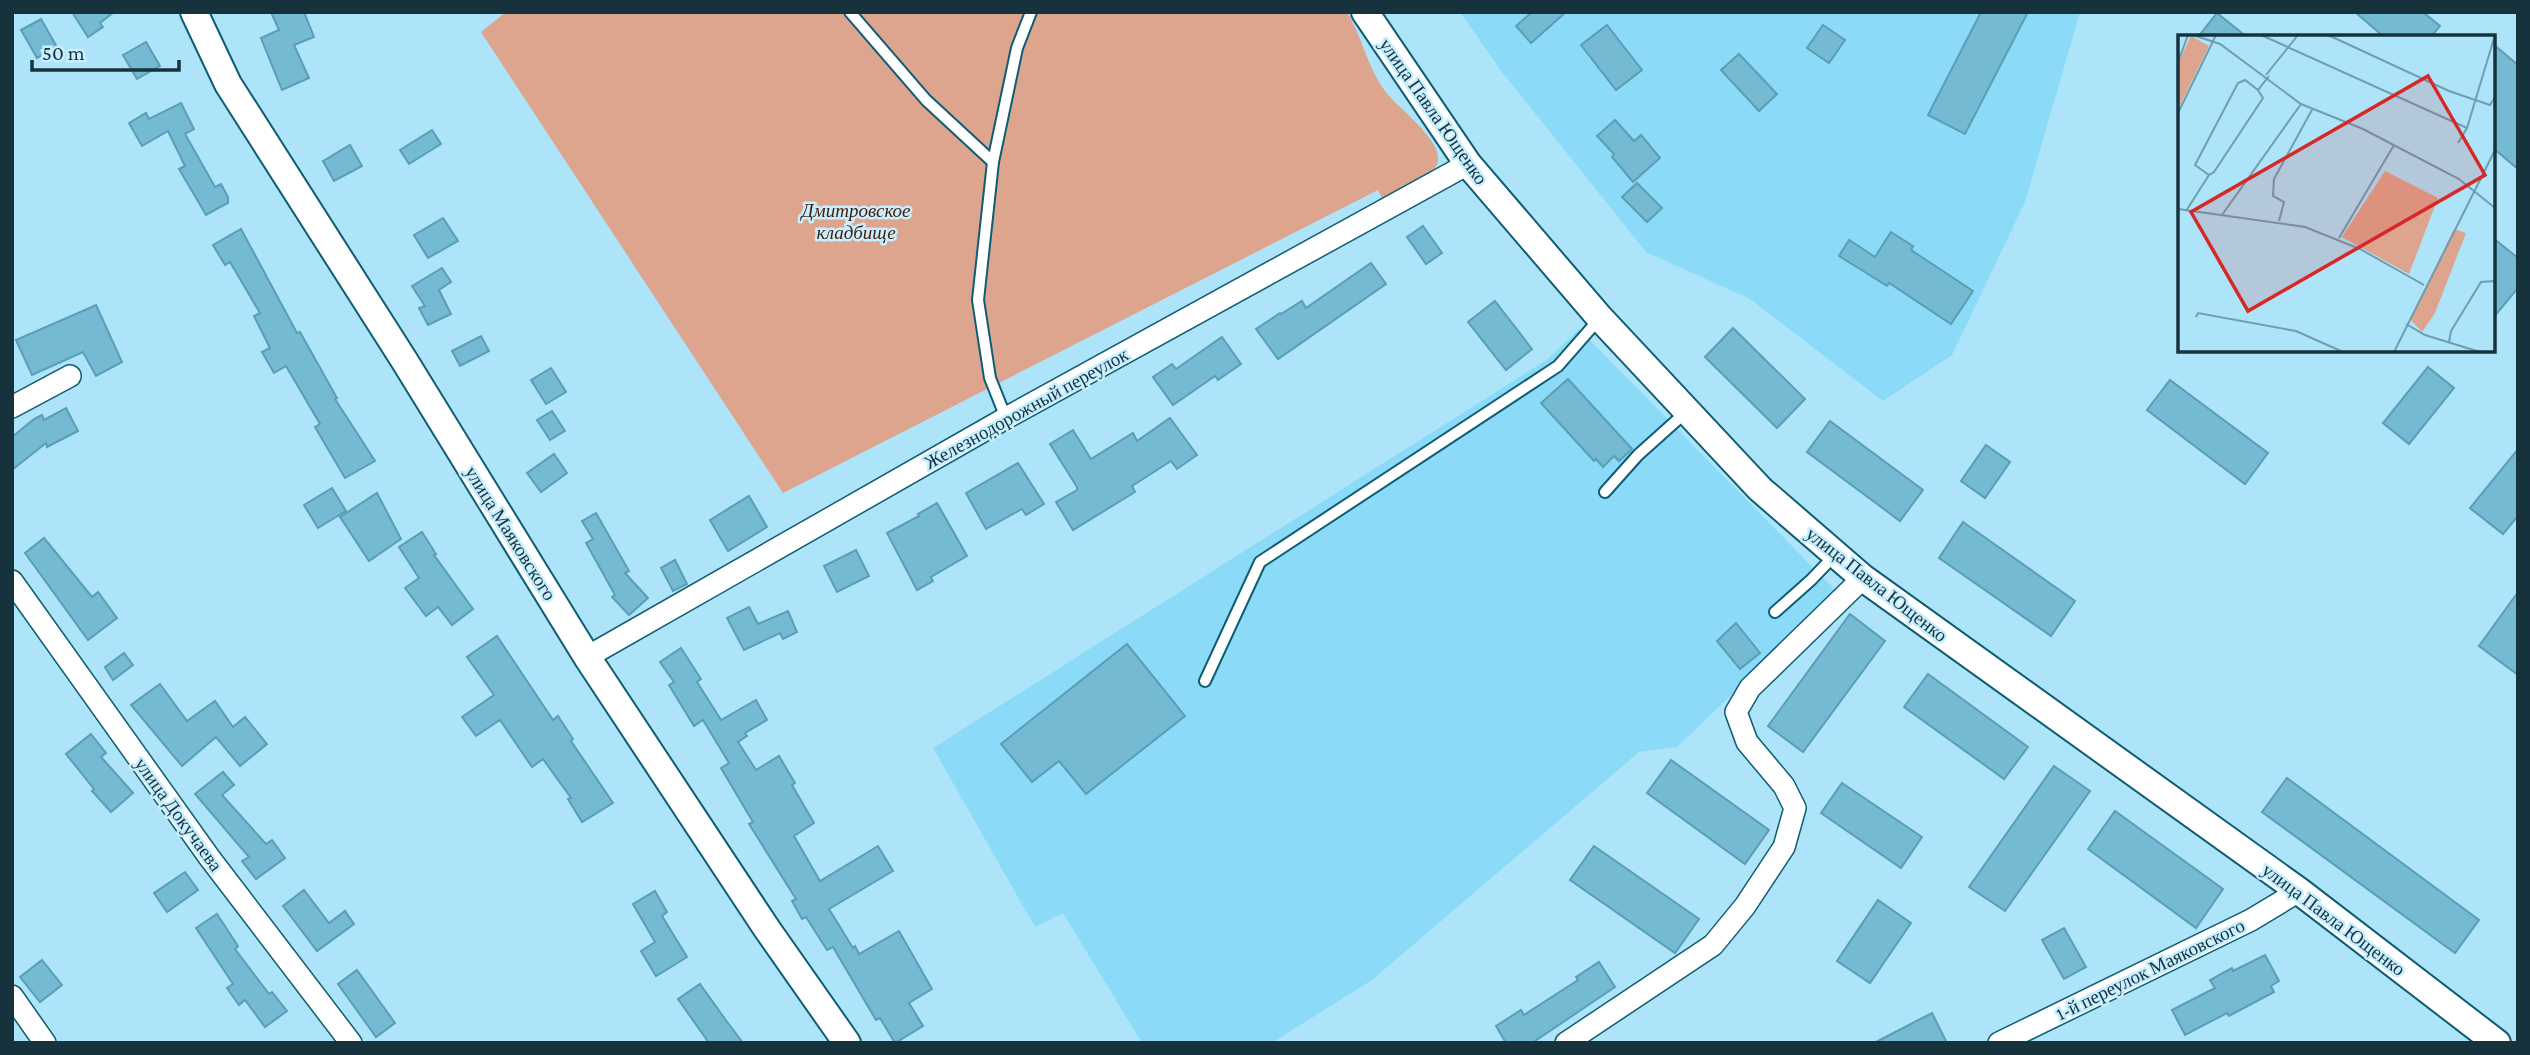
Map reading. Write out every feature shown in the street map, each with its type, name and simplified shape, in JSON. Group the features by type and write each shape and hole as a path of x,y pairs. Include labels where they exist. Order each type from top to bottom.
{"street":[{"name":"улица Маяковского","path":"194,12 228,84 404,360 587,657 767,929 847,1043"},
{"name":"улица Павла Ющенко","path":"1365,12 1468,164 1600,318 1760,489 1863,578 2300,891 2497,1043"},
{"name":"Железнодорожный переулок","path":"587,657 1006,418 1468,164"},
{"path":"12,407 70,376"},
{"path":"1566,1043 1713,945 1745,906 1784,847 1795,808 1784,786 1747,742 1736,712 1750,688 1863,578"},
{"name":"улица Докучаева","path":"12,581 209,857 351,1043"},
{"name":"1-й переулок Маяковского","path":"1999,1043 2251,920 2300,891"},
{"path":"12,996 45,1043"}],"lane":[{"path":"850,12 926,100 993,162"},
{"path":"1006,418 990,378 978,300 993,162 1017,48 1031,12"},
{"path":"1205,681 1260,562 1558,366 1600,318"},
{"path":"1605,492 1638,455 1686,412"},
{"path":"1775,612 1835,555"}],"shaded area":[{"path":"1460,12 2080,12 2025,202 1952,355 1883,401 1750,299 1646,252 1502,72"},
{"path":"1579,329 1838,593 1677,747 1639,752 1372,980 1272,1043 1142,1043 1063,913 1035,927 933,748 1548,359"}],"green space":[{"name":"Дмитровское кладбище","path":"506,12 1347,12 1383,88 1428,136 1434,145 1438,161 1423,180 1384,203 1378,190 783,493 481,32"}],"building":[{"path":"72,12 114,12 100,23 103,27 88,37"},
{"path":"271,12 304,12 314,37 294,45 309,78 282,90 261,38 279,30"},
{"path":"1532,12 1566,12 1531,43 1516,26"},
{"path":"1981,12 2028,12 1965,134 1928,115"},
{"path":"2355,12 2423,12 2440,26 2433,35 2382,35"},
{"path":"2217,13 2244,35 2200,35"},
{"path":"41,19 57,47 37,58 21,30"},
{"path":"1607,25 1642,70 1616,90 1581,45"},
{"path":"1823,25 1845,40 1829,63 1807,48"},
{"path":"146,42 160,66 137,79 123,55"},
{"path":"2495,46 2518,65 2518,169 2495,150"},
{"path":"1739,54 1777,94 1759,111 1721,70"},
{"path":"181,103 194,129 185,134 215,187 221,184 228,197 228,203 206,215 179,169 185,166 168,131 142,146 129,123 146,113 149,119"},
{"path":"1615,120 1634,141 1641,135 1660,158 1633,182 1612,157 1614,154 1597,136"},
{"path":"432,130 441,144 409,164 400,150"},
{"path":"350,145 362,166 334,181 323,161"},
{"path":"1637,183 1662,208 1647,222 1622,197"},
{"path":"443,218 458,241 428,258 414,235"},
{"path":"1423,226 1442,253 1426,264 1407,237"},
{"path":"241,229 297,333 300,332 337,398 335,399 375,461 345,478 315,427 320,424 286,366 274,373 262,352 270,348 254,316 260,313 230,262 225,265 213,245"},
{"path":"1891,232 1913,246 1911,250 1973,291 1951,324 1889,283 1887,286 1839,256 1849,240 1875,257"},
{"path":"2495,240 2518,258 2518,288 2495,316"},
{"path":"1371,263 1386,284 1278,359 1256,329 1302,301 1306,308"},
{"path":"442,268 451,282 439,290 451,314 428,325 419,308 425,306 412,286"},
{"path":"1495,301 1532,349 1506,370 1468,322"},
{"path":"96,305 122,362 96,376 83,352 32,375 16,340"},
{"path":"1733,328 1805,399 1777,428 1705,357"},
{"path":"481,336 489,351 460,366 452,351"},
{"path":"1222,337 1241,364 1218,380 1215,376 1173,405 1153,377 1172,364 1176,369"},
{"path":"2428,367 2454,388 2409,444 2383,423"},
{"path":"551,368 566,392 546,404 531,380"},
{"path":"1568,379 1632,449 1619,461 1614,456 1603,467 1596,459 1594,461 1541,403"},
{"path":"2170,380 2268,453 2245,484 2147,410"},
{"path":"66,408 78,431 47,447 46,443 12,470 12,437 34,419 42,415 44,420"},
{"path":"552,411 565,431 550,440 537,420"},
{"path":"1170,418 1197,455 1177,469 1171,461 1132,486 1135,492 1073,530 1056,502 1077,490 1077,487 1050,444 1073,430 1091,459 1133,433 1137,441"},
{"path":"1830,421 1923,490 1900,521 1807,452"},
{"path":"1986,445 2010,462 1985,498 1961,481"},
{"path":"2518,449 2518,516 2503,534 2470,508"},
{"path":"554,454 567,473 541,492 527,473"},
{"path":"1018,463 1044,504 1026,515 1022,509 986,529 966,493"},
{"path":"332,488 346,511 318,528 304,505"},
{"path":"377,493 401,539 369,561 340,517"},
{"path":"749,496 767,527 728,551 710,520"},
{"path":"937,503 967,556 931,577 933,581 917,590 887,533"},
{"path":"596,513 629,571 625,573 648,598 629,615 612,597 615,595 586,543 593,539 582,521"},
{"path":"1963,522 2075,601 2051,636 1939,558"},
{"path":"422,532 436,554 434,555 473,609 452,625 438,607 426,616 405,588 419,578 399,547"},
{"path":"44,538 92,597 98,592 117,618 88,640 25,553"},
{"path":"856,550 869,576 837,592 824,566"},
{"path":"675,560 687,584 673,591 661,568"},
{"path":"2518,592 2518,675 2479,646"},
{"path":"749,607 758,624 788,611 797,632 783,639 780,633 744,650 727,618"},
{"path":"1850,614 1885,641 1803,752 1768,726"},
{"path":"1736,623 1760,653 1740,669 1717,641"},
{"path":"497,636 553,720 558,716 573,739 571,741 613,803 582,822 568,799 571,798 543,759 532,767 500,720 476,736 462,717 494,695 467,657"},
{"path":"1127,644 1185,716 1086,794 1059,761 1032,782 1001,744"},
{"path":"681,648 701,679 697,682 721,720 756,700 767,720 745,733 747,736 738,742 756,770 779,756 795,783 792,785 814,823 794,836 820,881 878,846 893,871 829,909 859,954 899,931 932,989 909,1003 923,1026 895,1043 880,1018 876,1020 833,947 827,950 806,917 802,919 792,901 796,899 749,824 753,822 721,768 729,763 703,720 694,726 669,685 674,682 660,662"},
{"path":"124,653 133,665 113,680 105,667"},
{"path":"1928,674 2028,747 2004,779 1904,707"},
{"path":"160,684 187,721 215,701 233,727 245,717 267,744 240,766 216,737 182,766 131,705"},
{"path":"91,734 106,753 101,757 133,793 111,812 92,791 94,789 66,754"},
{"path":"1671,760 1769,830 1745,864 1647,793"},
{"path":"2054,766 2090,791 2005,911 1969,887"},
{"path":"223,772 234,785 222,795 266,844 272,840 285,858 256,879 242,861 249,857 195,794"},
{"path":"2287,778 2479,920 2455,953 2262,812"},
{"path":"1842,783 1922,837 1901,868 1821,813"},
{"path":"2115,811 2223,889 2196,928 2088,849"},
{"path":"1594,846 1699,919 1675,953 1570,880"},
{"path":"185,872 198,890 167,912 154,893"},
{"path":"304,890 329,923 345,911 354,924 317,951 283,906"},
{"path":"655,891 667,912 662,916 687,957 656,976 641,951 655,942 633,904"},
{"path":"1878,900 1911,923 1870,983 1837,961"},
{"path":"217,914 238,946 235,949 269,994 272,992 287,1011 265,1027 245,1000 239,1005 227,988 233,984 196,928"},
{"path":"2064,928 2086,967 2064,979 2042,940"},
{"path":"2265,955 2279,981 2271,986 2274,992 2185,1035 2172,1010 2215,988 2210,980"},
{"path":"42,960 62,985 40,1002 20,977"},
{"path":"1599,962 1615,987 1532,1043 1506,1043 1496,1026 1521,1010 1524,1015 1578,980 1576,977"},
{"path":"357,970 395,1023 376,1037 338,984"},
{"path":"700,984 743,1043 709,1043 678,999"},
{"path":"1932,1013 1947,1043 1874,1043"}]}
